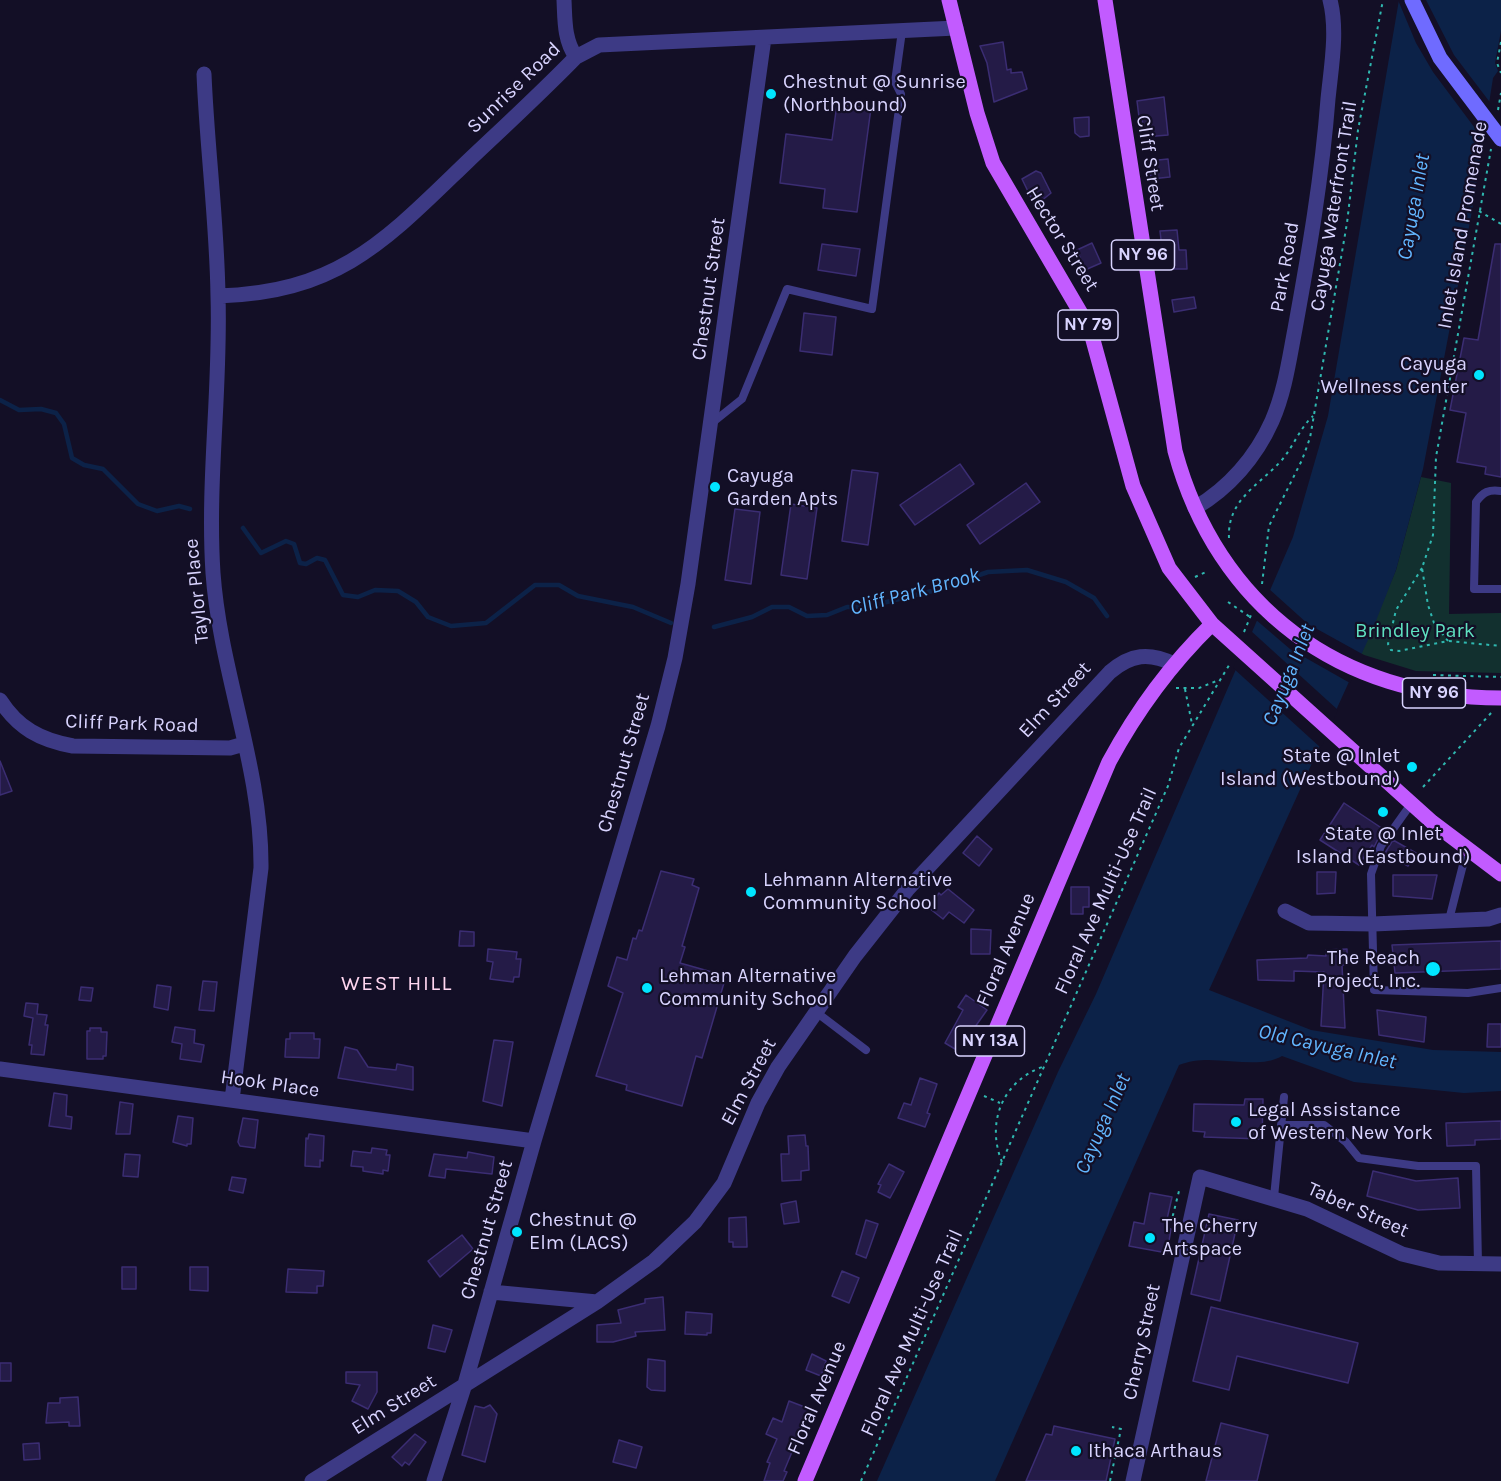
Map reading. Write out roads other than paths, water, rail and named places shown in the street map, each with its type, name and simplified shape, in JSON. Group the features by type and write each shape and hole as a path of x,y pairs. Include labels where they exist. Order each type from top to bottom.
{"main road":[{"name":"Hector Street","path":"949,0 977,113 993,163 1090,329 1133,486 1153,536 1180,585 1212,624"},
{"name":"Cliff Street","path":"1105,0 1173,440 1179,468 1195,508"},
{"path":"1412,0 1440,58 1496,143"},
{"name":"NY 96","path":"1195,508 1228,568 1242,586 1271,616 1294,635 1328,657 1368,675 1431,693 1466,698 1501,698"},
{"name":"NY 79","path":"1212,624 1411,804 1501,874"},
{"name":"Floral Avenue","path":"806,1481 1109,762 1137,714 1174,664 1212,624"}],"street":[{"path":"564,0 566,34 569,47 576,57"},
{"name":"Park Road","path":"1195,508 1235,477 1251,457 1271,423 1284,385 1318,199 1331,68 1333,12 1330,0"},
{"name":"Sunrise Road","path":"218,296 265,293 295,286 343,267 367,254 409,218 576,57 599,45 956,28"},
{"name":"Chestnut Street","path":"434,1481 465,1384 534,1141 658,726 675,658 712,423 764,38"},
{"name":"Taylor Place","path":"204,74 218,296 213,574 224,652 260,825 261,868 232,1100"},
{"name":"Elm Street","path":"312,1481 597,1302 664,1253 713,1200 724,1183 766,1086 814,1011 907,890 1118,665 1135,657 1150,655 1174,664"},
{"name":"Cliff Park Road","path":"1,703 20,725 33,734 52,742 73,746 218,748 244,744"},
{"path":"1285,910 1309,923 1372,924 1488,919 1501,915"},
{"name":"Hook Place","path":"0,1069 534,1141"},
{"name":"Taber Street","path":"1200,1177 1274,1197 1307,1209 1402,1254 1439,1263 1501,1264"},
{"name":"Cherry Street","path":"1133,1481 1200,1177"},
{"path":"490,1292 597,1302"}],"lane":[{"path":"712,423 742,399 787,289 872,309 901,94 896,82 903,29"},
{"path":"1501,491 1492,490 1481,494 1476,502 1474,589 1501,589"},
{"path":"1411,804 1381,846 1371,873 1374,990 1468,993 1501,988"},
{"path":"1449,920 1467,849"},
{"path":"814,1011 866,1050"},
{"path":"1274,1197 1284,1097"},
{"path":"1281,1125 1324,1125 1346,1142 1359,1158 1418,1166 1476,1166 1478,1265"}],"water":[{"path":"1399,0 1501,0 1501,31 1495,63 1498,71 1493,78 1472,211 1423,469 1396,570 1372,631 1209,990 1311,1030 1433,1050 1501,1052 1501,1091 1464,1093 1354,1082 1282,1056 1259,1062 1205,1060 1179,1065 995,1481 877,1481 1058,1072 1096,994 1293,537 1328,416"}],"waterway":[{"name":"Cliff Park Brook","path":"0,400 19,410 41,409 56,413 64,424 72,458 84,465 103,469 138,504 157,511 179,506 190,509"},
{"name":"Cliff Park Brook","path":"243,528 261,553 286,541 294,544 300,563 306,564 317,558 325,560 343,595 358,597 375,590 398,591 416,602 428,617 451,626 486,623 535,585 559,585 578,596 633,607 671,623"},
{"name":"Cliff Park Brook","path":"714,627 752,617 772,607 789,607 807,616 827,615 847,607 866,607 932,591 988,572 1027,570 1066,582 1094,598 1107,616"}],"place":[{"name":"Chestnut @ Sunrise (Northbound)","path":"771,94"},
{"name":"Cayuga Wellness Center","path":"1479,375"},
{"name":"Cayuga Garden Apts","path":"715,487"},
{"name":"State @ Inlet Island (Westbound)","path":"1412,767"},
{"name":"State @ Inlet Island (Eastbound)","path":"1383,812"},
{"name":"Lehmann Alternative Community School","path":"751,892"},
{"name":"The Reach Project, Inc.","path":"1433,969"},
{"name":"Lehman Alternative Community School","path":"647,988"},
{"name":"Legal Assistance of Western New York","path":"1236,1122"},
{"name":"Chestnut @ Elm (LACS)","path":"517,1232"},
{"name":"The Cherry Artspace","path":"1150,1238"},
{"name":"Ithaca Arthaus","path":"1076,1451"}],"district":[{"name":"WEST HILL","path":"397,984"}],"water label":[{"name":"Cayuga Inlet","path":"1414,207"},
{"name":"Cayuga Inlet","path":"1289,675"},
{"name":"Old Cayuga Inlet","path":"1327,1047"},
{"name":"Cayuga Inlet","path":"1103,1124"}],"park label":[{"name":"Brindley Park","path":"1415,631"}]}
